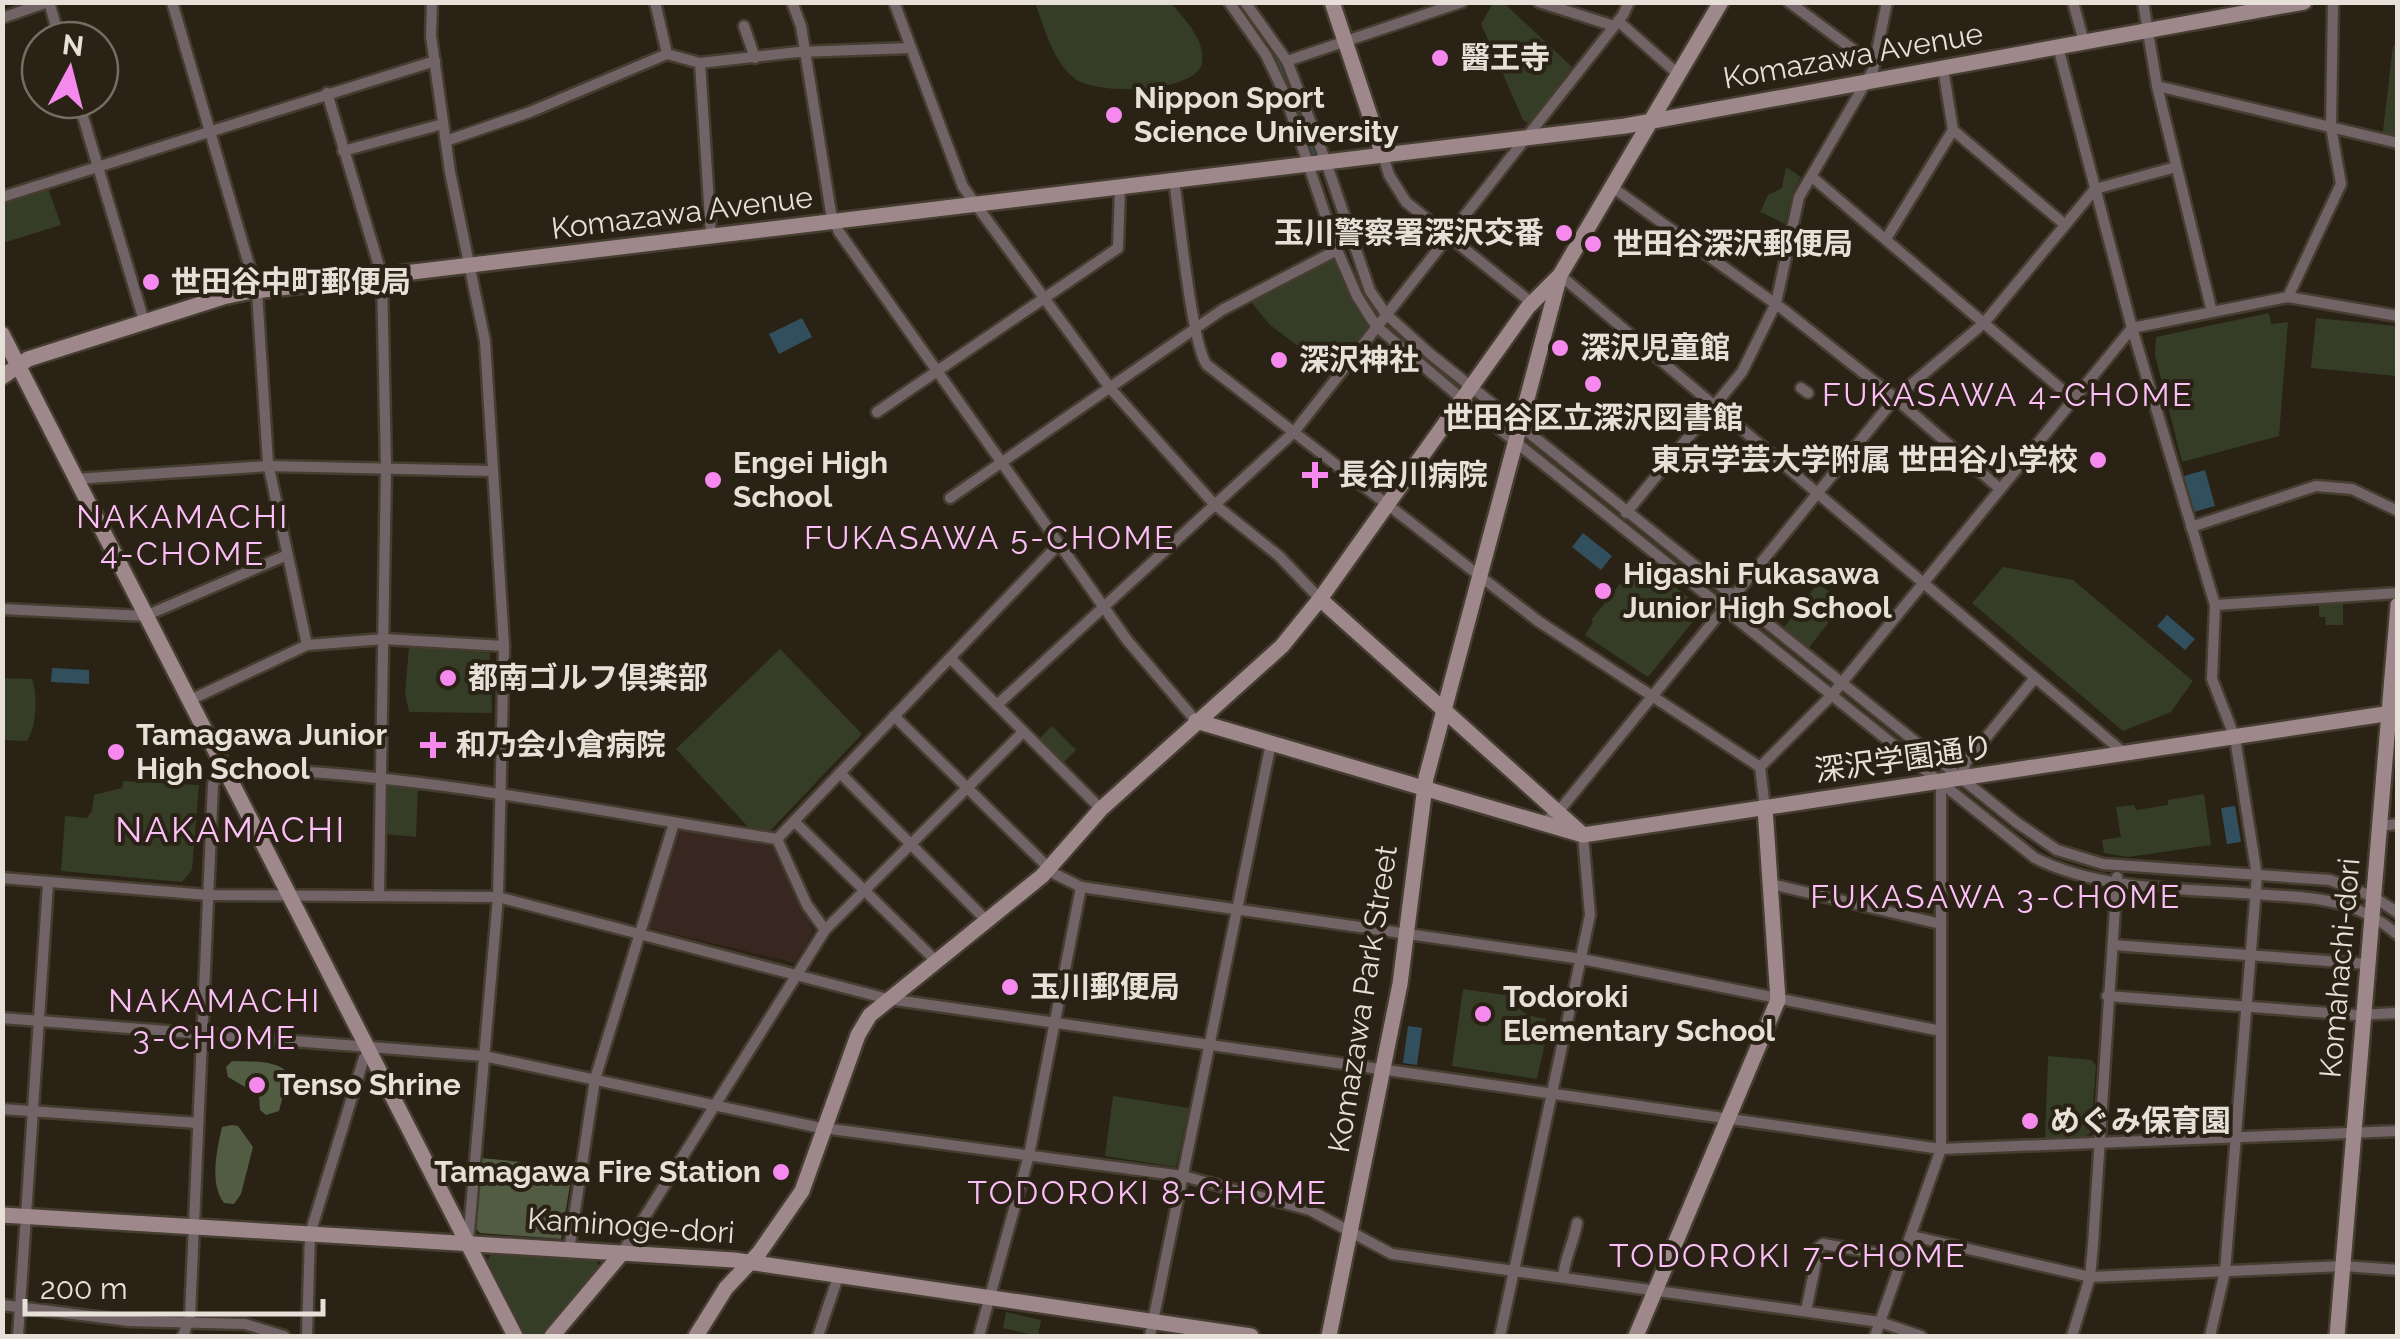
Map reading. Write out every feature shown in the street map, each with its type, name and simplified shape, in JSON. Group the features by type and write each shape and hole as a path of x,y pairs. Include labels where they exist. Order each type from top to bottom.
{"street":[{"path":"2,18 48,2"},
{"path":"172,2 256,292 269,466 307,645"},
{"path":"432,2 442,124 485,341 504,646 498,897 468,1244"},
{"path":"654,2 667,54"},
{"path":"792,2 806,54 834,222 1058,545 1196,722"},
{"path":"894,2 959,181 1110,388 1214,504 1279,556 1320,599 1583,835 1590,915 1500,1336"},
{"path":"1229,2 1266,56 1285,95 1318,163 1370,292 1386,314 1467,393"},
{"path":"1245,2 1286,61 1318,163 1338,250 1357,296 1376,326 1628,511 2037,838 2058,850 2118,866 2330,880 2374,897 2398,913"},
{"path":"1332,2 1389,175 1406,202 1532,303"},
{"path":"1540,2 1616,24 1678,74"},
{"path":"996,706 1294,432 1630,2"},
{"path":"696,1336 726,1288 759,1253 796,1203 860,1029 888,999 1049,869 1101,809 1282,646 1320,599 1532,303 1560,275 1722,2"},
{"path":"1789,2 1874,65"},
{"path":"1618,523 1742,372 1776,303 1799,197 1874,65 1887,2"},
{"path":"2074,2 2084,42"},
{"path":"2143,2 2176,167 2212,312"},
{"name":"Komazawa Avenue","path":"2,377 19,364 223,297 1649,122 2304,2"},
{"path":"2288,298 2341,184 2331,127 2333,2"},
{"path":"1286,61 1456,3"},
{"path":"744,26 755,58"},
{"path":"2058,47 2132,328 2215,606 2212,679 2236,738 2257,876 2226,1271 2210,1336"},
{"path":"446,141 530,112 667,54 700,62 911,48"},
{"path":"2,196 435,61"},
{"path":"700,62 711,236"},
{"path":"1942,68 1953,130 2064,224"},
{"path":"2158,86 2398,143"},
{"path":"328,94 382,276 386,468 379,896"},
{"path":"84,120 144,321"},
{"path":"344,151 442,124"},
{"path":"1886,239 1953,130"},
{"path":"1544,823 1654,696 1895,398 1984,323 2095,189 2176,167"},
{"path":"1812,178 2073,398"},
{"path":"1174,180 1195,329 1207,366 1538,621 1760,767 1778,1000 1636,1336"},
{"path":"1612,187 1776,303 2000,488"},
{"path":"877,412 1118,248 1120,188"},
{"path":"950,498 1222,310 1338,250"},
{"path":"1560,275 2124,754"},
{"path":"1444,710 1560,275"},
{"path":"1760,767 1831,696 2132,328 2288,298 2398,316"},
{"path":"2,334 515,1336"},
{"path":"1519,433 1618,523 2035,858 2060,870 2117,882 2324,898 2372,915 2398,935"},
{"path":"76,479 269,466 492,471"},
{"path":"2191,528 2316,486 2352,489 2398,511"},
{"path":"777,840 1058,545"},
{"path":"2,608 145,616 288,556"},
{"path":"2215,606 2398,593"},
{"name":"Komahachi-dori","path":"2337,1336 2393,713 2398,604"},
{"path":"188,701 307,645 384,639 504,646"},
{"path":"950,658 1101,809"},
{"path":"1961,779 1966,762 2034,679"},
{"name":"Komazawa Park Street","path":"1329,1336 1408,934 1424,788 1444,710"},
{"name":"深沢学園通り","path":"1196,722 1583,835 2393,713"},
{"path":"894,716 1049,869 1081,887 1582,959 1941,1031"},
{"path":"552,1336 622,1252 825,930 1022,732"},
{"path":"1152,1329 1270,743"},
{"path":"183,1336 188,1323 194,1227 213,784 225,771 382,777 502,792 777,840"},
{"path":"840,773 987,920"},
{"path":"1876,1336 1941,1149 1941,782"},
{"path":"794,821 936,961"},
{"path":"568,1250 596,1080 674,823"},
{"path":"2380,826 2398,824"},
{"path":"777,840 806,905 825,930"},
{"path":"2072,1336 2090,1277 2118,866"},
{"path":"2,878 208,895 498,897 888,999 1941,1149 2398,1131"},
{"path":"18,1336 48,882"},
{"path":"1771,884 1941,924"},
{"path":"979,1336 1029,1155 1081,887"},
{"path":"2113,945 2368,964"},
{"path":"2108,996 2364,1015 2398,1012"},
{"path":"2,1018 203,1033 369,1051 484,1056 825,1128 1183,1176 1310,1210 1392,1254 1880,1322 1922,1336"},
{"path":"307,1336 310,1234 369,1051"},
{"path":"2,1109 198,1122"},
{"name":"Kaminoge-dori","path":"2,1216 749,1261 990,1296 1152,1329 1251,1336"},
{"path":"1563,1277 1578,1222"},
{"path":"1912,1236 2090,1277 2344,1266 2398,1270"},
{"path":"1806,1311 1819,1247 1823,1244 1904,1258"},
{"path":"818,1336 839,1274"},
{"path":"2,1305 129,1322 246,1324 284,1336"}],"shaded area":[{"path":"679,829 775,847 812,927 812,935 795,963 649,928"}],"green space":[{"path":"1035,3 1171,3 1197,38 1202,63 1196,73 1165,86 1122,89 1085,84 1060,62"},
{"path":"1232,3 1241,3 1283,63 1314,139 1306,142 1289,96"},
{"path":"1493,3 1504,3 1572,67 1529,124 1523,120 1481,24"},
{"path":"2397,45 2397,143 2382,139 2393,46"},
{"path":"1786,167 1801,177 1792,194 1785,224 1760,212 1768,195 1782,188"},
{"path":"47,185 61,225 3,243 2,200"},
{"path":"1337,257 1369,327 1335,374 1270,325 1250,301"},
{"path":"2269,313 2271,324 2288,322 2279,436 2182,462 2155,355 2156,337"},
{"path":"2316,318 2397,326 2397,376 2311,368"},
{"path":"1640,559 1703,609 1648,677 1585,635 1591,620"},
{"path":"2003,567 2073,580 2193,681 2171,712 2123,731 1972,603"},
{"path":"1818,583 1844,603 1807,650 1782,630"},
{"path":"2343,601 2343,625 2326,625 2325,617 2319,617 2319,603"},
{"name":"都南ゴルフ倶楽部","path":"409,647 490,653 492,713 409,712 405,693"},
{"path":"780,649 862,734 770,831 749,828 676,749"},
{"path":"2,678 32,679 36,710 27,741 3,740"},
{"path":"1052,726 1076,750 1060,766 1037,741"},
{"path":"123,781 199,785 192,870 182,882 61,871 65,816 87,818 94,795 122,788"},
{"path":"386,783 418,786 416,837 385,834"},
{"path":"2204,794 2211,845 2128,857 2104,853 2102,840 2121,837 2116,807 2134,805 2136,810"},
{"path":"1463,989 1519,997 1518,1008 1527,1015 1546,1019 1537,1079 1452,1066"},
{"path":"2048,1056 2092,1060 2096,1066 2091,1132 2085,1137 2045,1138"},
{"path":"232,1061 269,1063 289,1073 279,1111 266,1115 260,1110 259,1095 228,1077 226,1067"},
{"path":"1113,1096 1189,1108 1176,1167 1105,1156"},
{"path":"238,1126 253,1147 241,1194 234,1204 224,1203 215,1176 222,1127"},
{"path":"481,1158 573,1167 561,1239 480,1233 475,1228"},
{"path":"491,1254 595,1259 600,1269 542,1336 524,1336 487,1262"},
{"path":"1006,1312 1041,1320 1038,1336 1003,1328"}],"water":[{"path":"802,318 812,337 779,354 769,334"},
{"path":"2205,470 2215,506 2194,512 2184,476"},
{"path":"1583,533 1612,556 1601,570 1572,547"},
{"path":"2167,615 2195,639 2185,650 2157,626"},
{"path":"52,668 89,670 89,684 51,682"},
{"path":"2235,806 2241,842 2227,844 2221,808"},
{"path":"1408,1026 1422,1028 1417,1065 1403,1063"}],"waterway":[{"path":"1238,2 1280,72 1312,146"}],"place":[{"name":"醫王寺","path":"1440,58"},
{"name":"Nippon Sport Science University","path":"1114,115"},
{"name":"玉川警察署深沢交番","path":"1564,233"},
{"name":"世田谷深沢郵便局","path":"1593,244"},
{"name":"世田谷中町郵便局","path":"151,282"},
{"name":"深沢児童館","path":"1560,348"},
{"name":"深沢神社","path":"1279,360"},
{"name":"世田谷区立深沢図書館","path":"1593,384"},
{"name":"東京学芸大学附属 世田谷小学校","path":"2098,460"},
{"name":"長谷川病院","path":"1315,475"},
{"name":"Engei High School","path":"713,480"},
{"name":"Higashi Fukasawa Junior High School","path":"1603,591"},
{"name":"都南ゴルフ倶楽部","path":"448,678"},
{"name":"和乃会小倉病院","path":"433,745"},
{"name":"Tamagawa Junior High School","path":"116,752"},
{"name":"玉川郵便局","path":"1010,987"},
{"name":"Todoroki Elementary School","path":"1483,1014"},
{"name":"Tenso Shrine","path":"257,1085"},
{"name":"めぐみ保育園","path":"2030,1121"},
{"name":"Tamagawa Fire Station","path":"781,1172"}],"district":[{"name":"FUKASAWA 4-CHOME","path":"2008,395"},
{"name":"NAKAMACHI 4-CHOME","path":"183,536"},
{"name":"FUKASAWA 5-CHOME","path":"990,538"},
{"name":"NAKAMACHI","path":"231,830"},
{"name":"FUKASAWA 3-CHOME","path":"1996,897"},
{"name":"NAKAMACHI 3-CHOME","path":"215,1020"},
{"name":"TODOROKI 8-CHOME","path":"1148,1193"},
{"name":"TODOROKI 7-CHOME","path":"1788,1256"}]}
